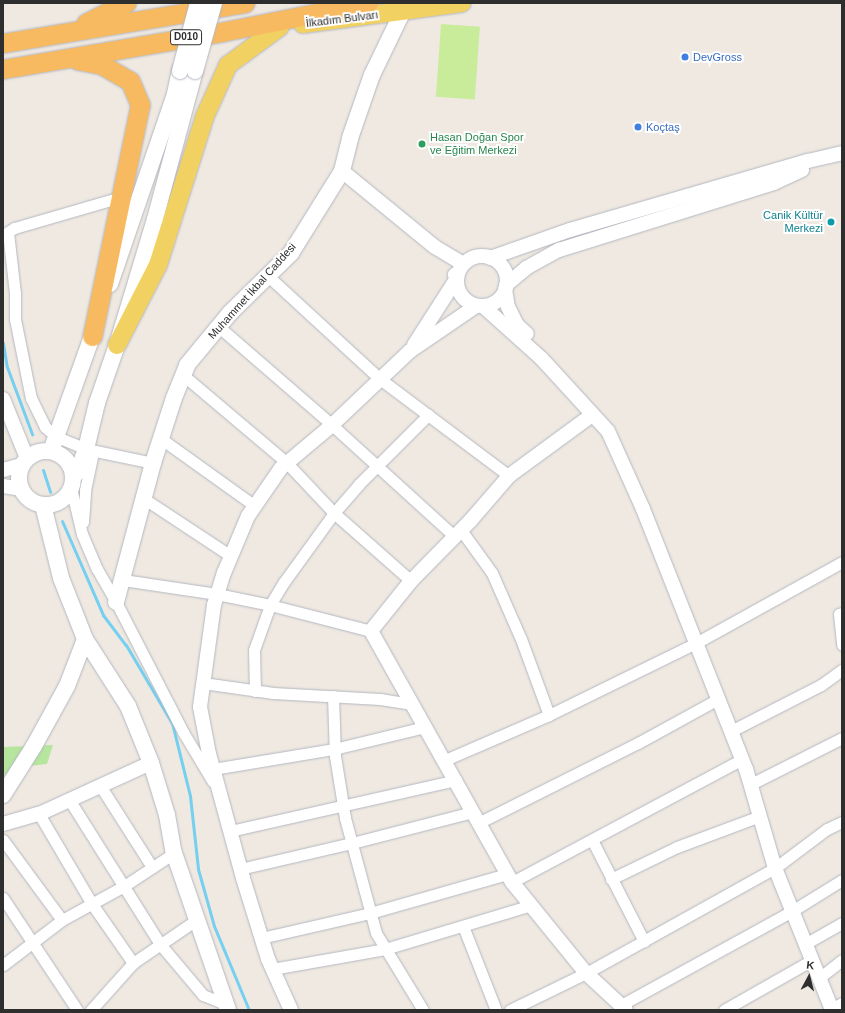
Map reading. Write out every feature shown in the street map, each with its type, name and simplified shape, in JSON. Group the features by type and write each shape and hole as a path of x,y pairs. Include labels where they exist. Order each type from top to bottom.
{"highway":[{"path":"68,32 126,3"},
{"name":"D010","path":"3,43 223,4 245,3"},
{"name":"İlkadım Bulvarı","path":"3,69 63,57 221,32 368,3"},
{"path":"63,57 102,65 130,81 140,105 92,336"}],"main road":[{"path":"198,3 187,71 155,219 117,345 97,402 89,450 63,499 43,505 30,500 21,489 19,481 25,462 54,444 175,94 187,71 223,4"},
{"name":"İlkadım Bulvarı","path":"221,32 280,27 462,3"},
{"name":"Muhammet İkbal Caddesi","path":"116,602 123,580 152,462 187,365 219,327 291,253 342,171 350,138 372,75 402,11"},
{"path":"117,345 158,265 205,116 228,65 280,27"},
{"path":"54,444 59,454 67,460 71,468 72,483"},
{"path":"43,505 61,578 85,639 128,706 151,763 167,815 174,853 226,1007"},
{"path":"3,795 34,746 67,686 85,639"}],"street":[{"path":"410,351 457,278 463,264 476,257 490,258 570,230 838,154"},
{"path":"291,1010 272,969 240,869 213,769 200,707 214,604 231,556 248,516 286,462 332,425 410,351 479,306 499,300 506,287 526,268 559,250 774,183 838,154"},
{"path":"342,171 435,247 463,264"},
{"path":"121,197 14,228 8,232 15,292 15,319 31,398 44,427 54,444 152,462"},
{"path":"435,247 457,278 459,292 469,303 479,306 541,358 608,431 643,509 731,731 751,784 775,868 819,978 835,1007"},
{"path":"490,258 503,269 506,277 508,307 517,325 589,399 604,426"},
{"path":"268,276 380,379 509,476"},
{"path":"219,327 377,466 458,533 492,573 521,639 549,715"},
{"path":"183,374 286,462 334,513 411,581"},
{"path":"3,399 25,462 3,470"},
{"path":"255,691 254,650 270,605 334,513 377,466 428,415"},
{"path":"371,631 411,581 458,533 509,476 592,415"},
{"path":"160,438 255,506"},
{"path":"82,534 89,450"},
{"path":"72,483 82,534 97,569 116,602 176,720 219,791"},
{"path":"3,486 21,489"},
{"path":"143,498 231,556"},
{"path":"445,760 549,715 696,643 842,562"},
{"path":"123,580 217,594 270,605 371,631 411,704 445,760 510,878 586,973 624,1008 792,911 842,880"},
{"path":"842,613 839,614 842,645"},
{"path":"731,731 821,685 842,670"},
{"path":"203,683 255,691 380,699 411,704"},
{"path":"333,696 334,749 343,806 370,913 376,933 423,1010"},
{"path":"240,869 352,843 476,817 638,743 718,699"},
{"path":"213,769 334,749 425,727"},
{"path":"751,784 842,738"},
{"path":"261,938 370,913 510,878 592,840 742,760"},
{"path":"3,824 39,814 151,763"},
{"path":"230,831 456,780"},
{"path":"101,787 152,867"},
{"path":"70,801 160,944 203,995 226,1007"},
{"path":"39,814 92,904 133,963"},
{"path":"611,879 677,847 760,816"},
{"path":"510,1010 586,973 775,868 827,829 842,822"},
{"path":"3,840 62,920"},
{"path":"592,840 644,941"},
{"path":"3,964 62,920 124,886 174,853"},
{"path":"3,898 77,1010"},
{"path":"272,969 385,949 532,905"},
{"path":"91,1010 133,963 196,920"},
{"path":"806,944 842,923"},
{"path":"463,926 496,1010"},
{"path":"724,1010 812,960"},
{"path":"819,978 842,960"}],"green space":[{"path":"441,24 480,27 475,100 436,97"},
{"path":"53,745 47,764 20,767 21,782 3,774 3,747"}],"waterway":[{"path":"3,343 7,367 32,434"},
{"path":"43,470 50,492"},
{"path":"62,521 103,615 126,645 172,723 190,796 198,869 214,926 249,1010"}],"place":[{"name":"DevGross","path":"685,57"},
{"name":"Koçtaş","path":"638,127"},
{"name":"Hasan Doğan Spor ve Eğitim Merkezi","path":"422,144"},
{"name":"Canik Kültür Merkezi","path":"831,222"}]}
